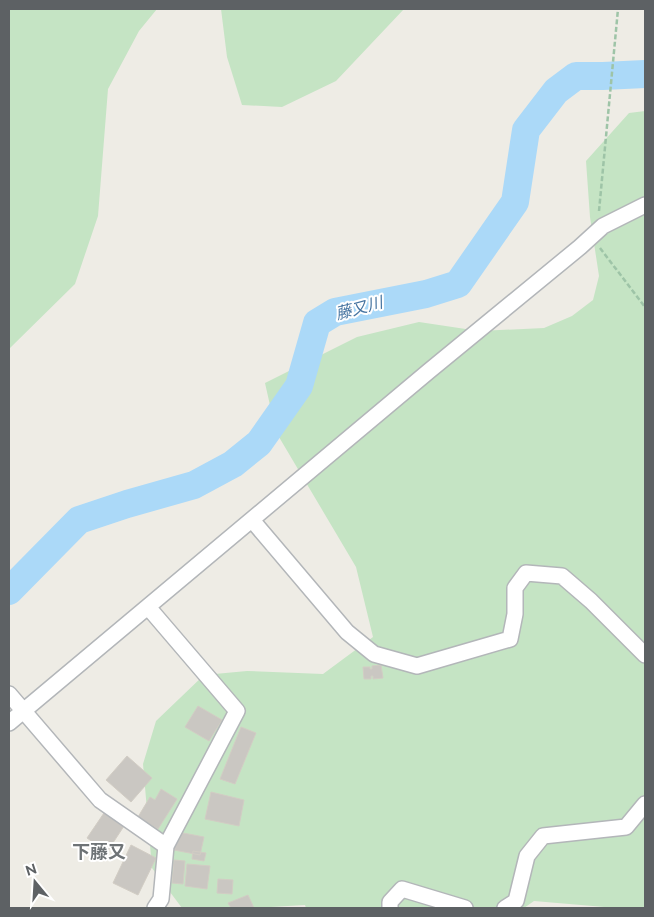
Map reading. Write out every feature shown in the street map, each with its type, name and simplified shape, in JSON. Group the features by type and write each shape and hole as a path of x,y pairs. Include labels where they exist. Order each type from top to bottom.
{"street":[{"path":"9,723 603,226 645,205"},
{"path":"252,520 347,632 374,654 417,666 510,639 516,588 526,573 562,576 591,600 645,654"},
{"path":"148,607 237,711 166,846 161,898 155,908"},
{"path":"9,694 100,800 166,846"},
{"path":"505,908 516,901 526,856 543,836 626,827 645,804"},
{"path":"390,908 390,902 402,889 464,908"}],"path":[{"path":"603,226 599,212 612,54 618,9"},
{"path":"591,237 645,307"}],"green space":[{"path":"9,9 157,9 139,31 108,89 98,216 75,284 9,349"},
{"path":"221,9 404,9 336,81 282,107 242,105 227,57"},
{"path":"645,111 645,908 616,908 534,901 524,908 306,908 305,905 254,908 182,908 152,868 143,764 156,721 204,675 247,671 323,674 373,637 356,567 276,432 265,383 357,337 419,322 479,331 544,328 572,316 593,300 599,276 590,217 586,161 629,113"}],"building":[{"path":"381,665 383,678 373,679 373,676 371,676 371,679 364,679 363,667 370,667 372,669 372,666"},
{"path":"198,706 222,720 209,741 185,727"},
{"path":"241,727 256,733 235,784 220,779"},
{"path":"127,756 152,778 131,802 106,780"},
{"path":"161,789 177,799 158,829 138,817 150,797 155,800"},
{"path":"211,792 244,800 239,826 205,819"},
{"path":"104,813 124,826 107,852 87,838"},
{"path":"178,832 204,837 200,855 174,850"},
{"path":"131,845 156,858 138,895 113,883"},
{"path":"193,851 206,853 204,861 192,859"},
{"path":"174,860 185,861 183,884 172,883"},
{"path":"187,864 210,866 207,889 185,886"},
{"path":"218,879 233,880 232,894 217,893"},
{"path":"248,895 254,908 231,908 228,903"}],"waterway":[{"name":"藤又川","path":"9,591 79,520 194,485 233,464 259,443 299,386 317,323 335,312 426,294 458,284 515,202 526,130 556,91 576,76 645,74"}],"district":[{"name":"下藤又","path":"99,851"}]}
